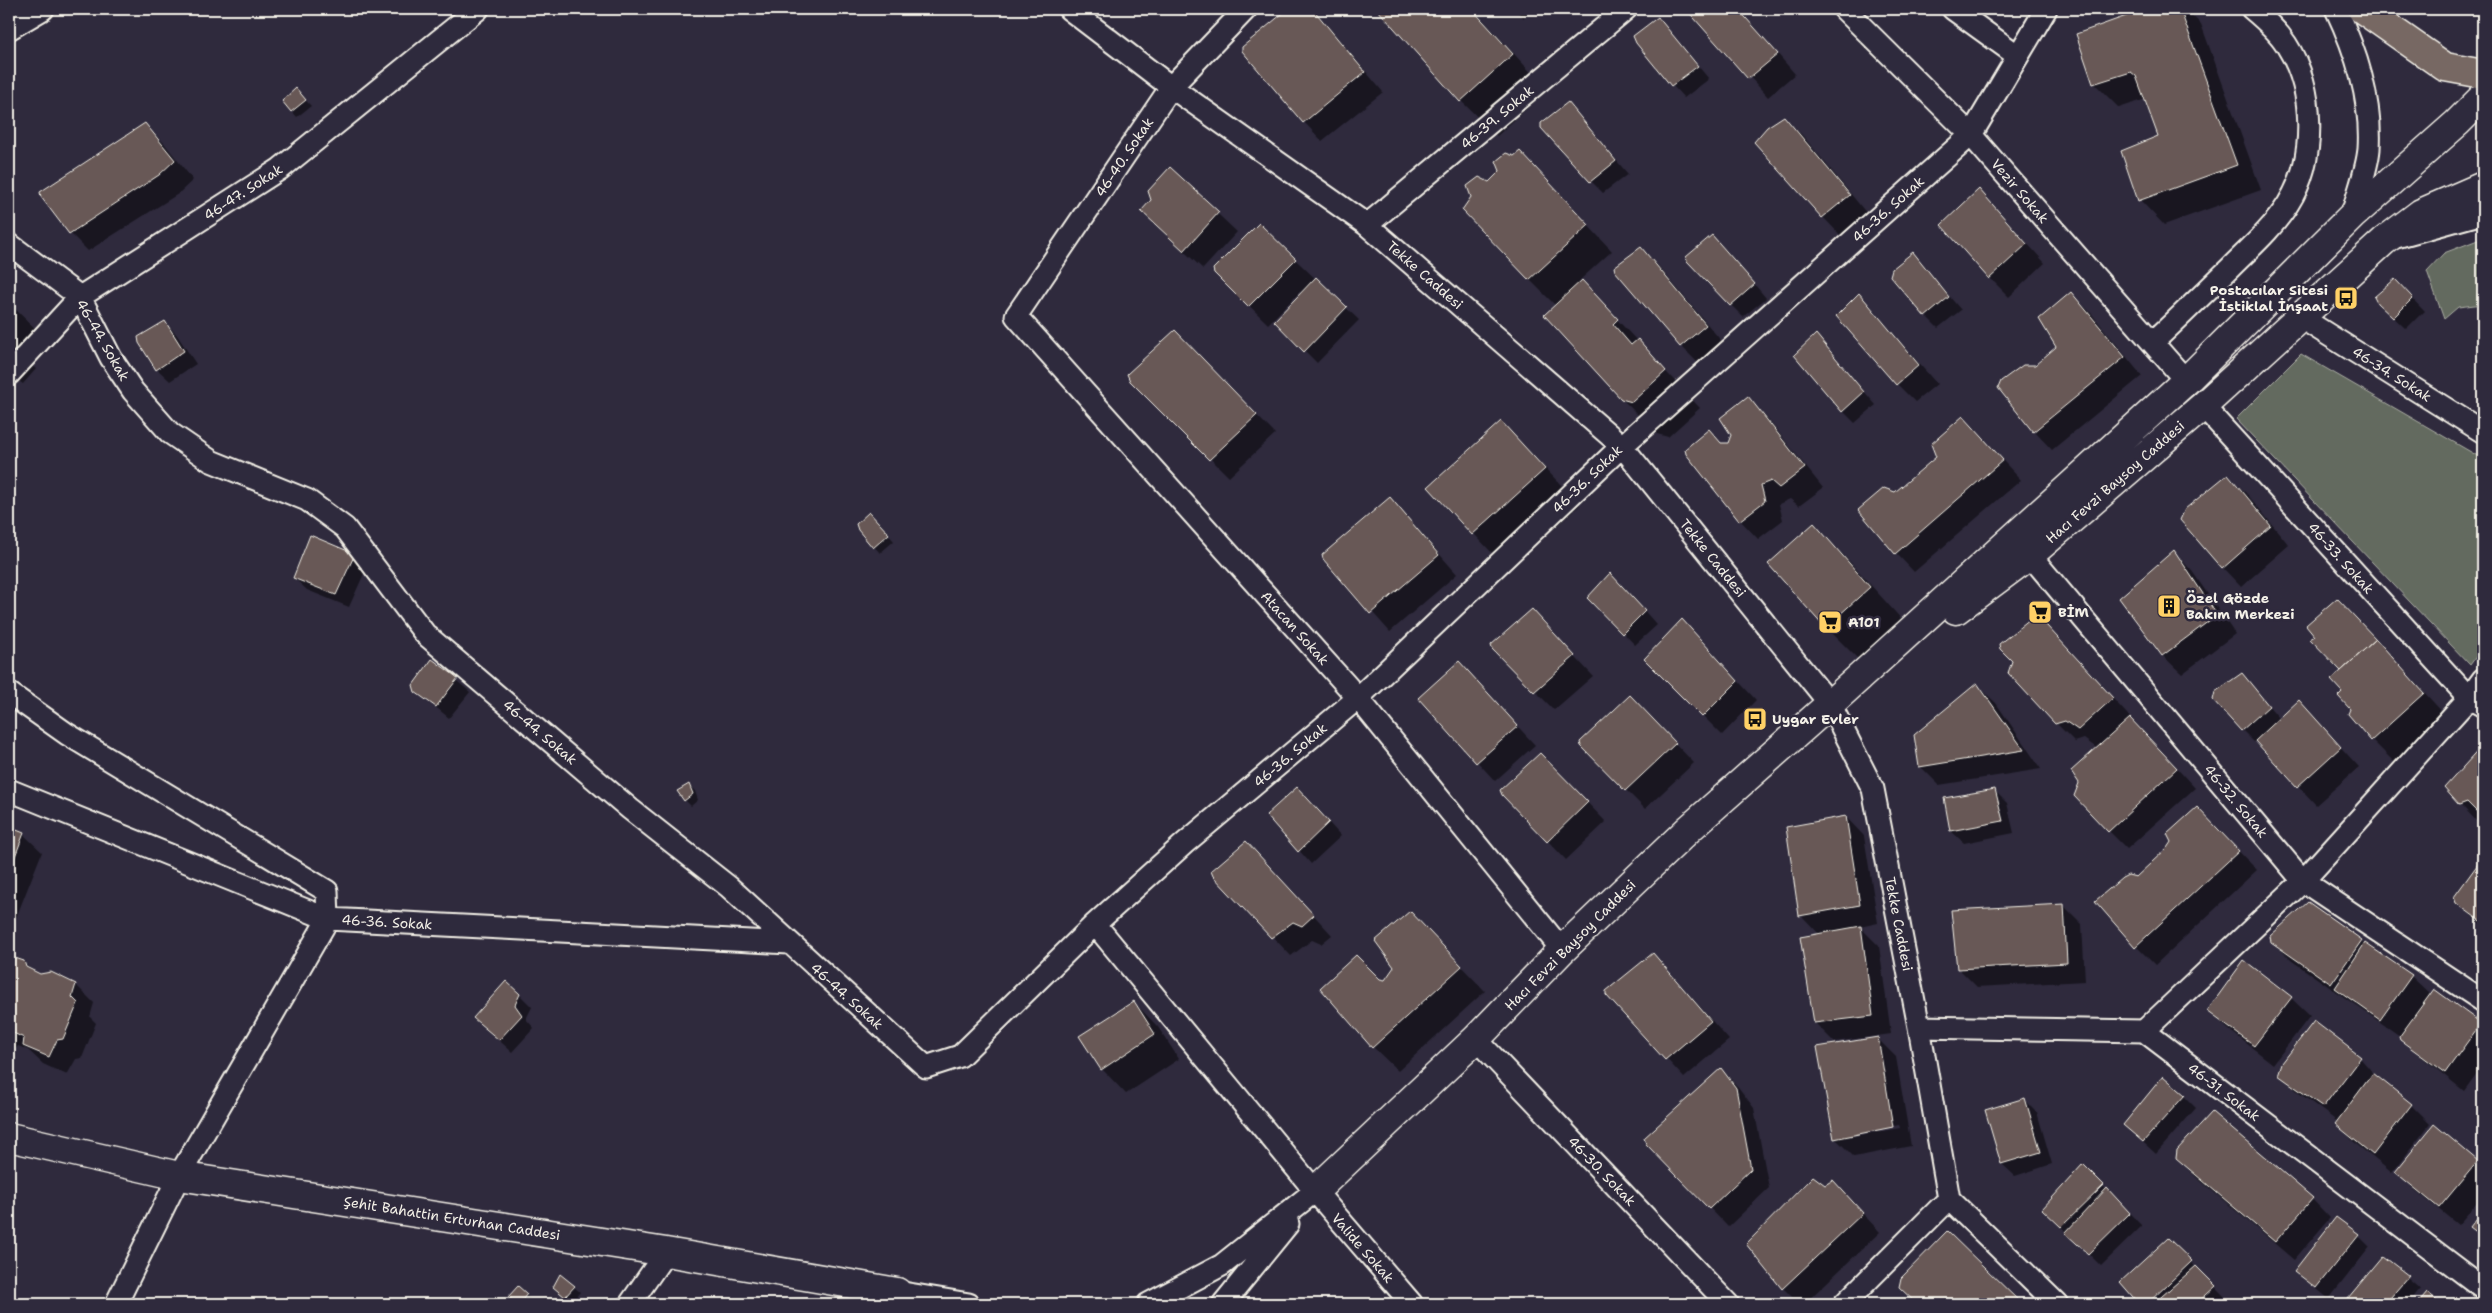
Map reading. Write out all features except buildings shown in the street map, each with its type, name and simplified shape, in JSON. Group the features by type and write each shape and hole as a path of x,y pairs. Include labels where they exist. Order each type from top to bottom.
{"main road":[{"path":"2362,9 2445,67 2483,74"}],"street":[{"path":"9,29 43,9"},
{"name":"46-47. Sokak","path":"9,374 80,297 280,169 478,9"},
{"name":"Tekke Caddesi","path":"1069,9 1171,87 1367,225 1622,446 1830,704 1873,789 1919,1027 1949,1199"},
{"name":"46-40. Sokak","path":"1016,316 1171,87 1246,9"},
{"name":"46-39. Sokak","path":"1367,225 1626,9"},
{"name":"Vezir Sokak","path":"1844,9 1971,135 2186,381"},
{"path":"1953,9 2018,56"},
{"name":"46-36. Sokak","path":"1095,924 1186,843 1358,698 1622,446 1971,135 2046,9"},
{"path":"2153,342 2263,236 2288,204 2301,177 2308,141 2308,109 2305,84 2286,44 2270,24 2252,9"},
{"path":"2336,9 2358,66 2368,106 2369,150 2352,216"},
{"name":"Hacı Fevzi Baysoy Caddesi","path":"1148,1304 1222,1265 1315,1191 1476,1039 1562,950 1690,828 1830,704 2186,381 2352,216 2483,97"},
{"name":"Hacı Fevzi Baysoy Caddesi","path":"1830,704 2030,555 2202,406 2384,241 2421,214 2483,186"},
{"name":"Hacı Fevzi Baysoy Caddesi","path":"2384,241 2483,213"},
{"name":"46-44. Sokak","path":"9,244 80,297 111,358 134,391 170,433 211,461 307,500 345,528 425,634 630,809 729,887 926,1067 960,1056 1095,924"},
{"name":"Atacan Sokak","path":"1016,316 1358,698 1562,950"},
{"name":"46-34. Sokak","path":"2300,317 2483,432"},
{"name":"46-33. Sokak","path":"2202,406 2476,702"},
{"name":"46-32. Sokak","path":"2030,555 2302,881 2483,1001"},
{"path":"1919,1027 2144,1031 2302,881 2476,702 2483,678"},
{"path":"9,693 68,734 328,892 328,919 179,1176 116,1304"},
{"name":"46-36. Sokak","path":"9,790 328,919 789,943"},
{"name":"Valide Sokak","path":"1095,924 1315,1191 1412,1304"},
{"name":"46-31. Sokak","path":"2144,1031 2483,1288"},
{"name":"46-30. Sokak","path":"1476,1039 1728,1304"},
{"name":"Şehit Bahattin Erturhan Caddesi","path":"9,1137 179,1176 666,1252 907,1298 969,1304"},
{"name":"Hacı Fevzi Baysoy Caddesi","path":"1223,1304 1315,1191"},
{"path":"1844,1304 1949,1199 2058,1304"},
{"path":"630,1304 666,1252"}],"shaded area":[{"path":"2483,238 2483,304 2458,307 2444,319 2427,271 2444,253"},
{"path":"2301,354 2483,459 2483,647 2470,665 2236,419"}],"place":[{"name":"Postacılar Sitesi İstiklal İnşaat","path":"2346,298"},
{"name":"Özel Gözde Bakım Merkezi","path":"2169,606"},
{"name":"BİM","path":"2040,612"},
{"name":"A101","path":"1830,622"},
{"name":"Uygar Evler","path":"1755,719"}]}
